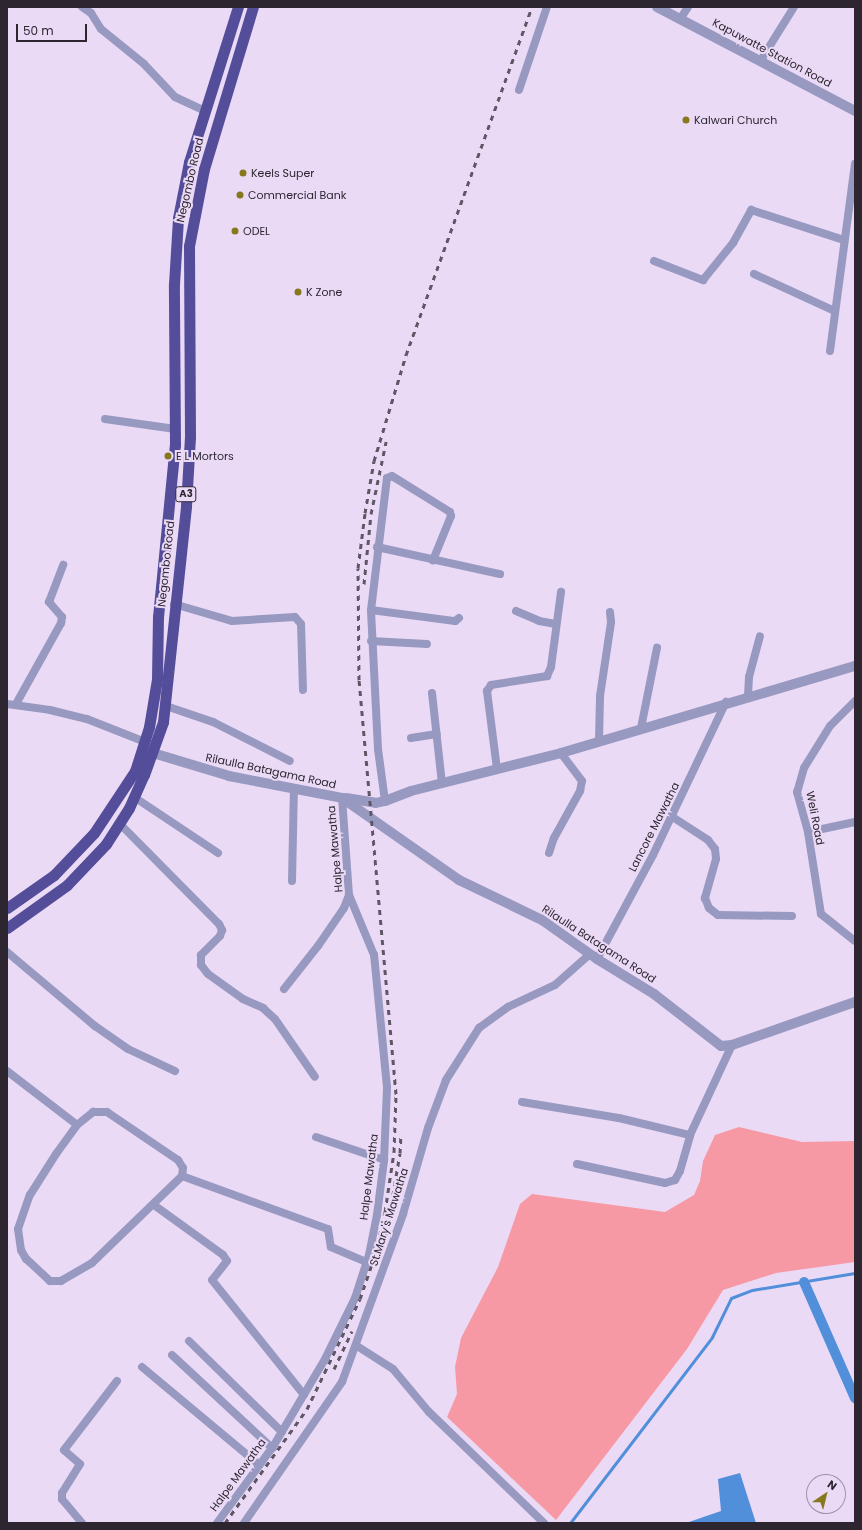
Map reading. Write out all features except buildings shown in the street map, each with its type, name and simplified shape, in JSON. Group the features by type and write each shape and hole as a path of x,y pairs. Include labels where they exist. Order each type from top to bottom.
{"highway":[{"name":"Negombo Road","path":"7,908 54,875 94,833 135,771 145,742 157,679 158,617 172,486 175,429 174,246 182,190 238,7"},
{"name":"Negombo Road","path":"7,928 80,873 106,844 120,824 134,797 153,753 166,706 174,604 186,506 190,437 190,240 204,168 253,7"}],"street":[{"path":"82,7 91,13 101,29 144,64 175,97 205,112"},
{"path":"519,90 547,7"},
{"name":"Kapuwatte Station Road","path":"657,7 855,110"},
{"path":"680,19 688,7"},
{"path":"761,60 793,7"},
{"path":"830,351 844,240 853,196 855,164"},
{"path":"654,261 703,280 733,243 751,210 844,240"},
{"path":"754,274 835,310"},
{"path":"106,419 175,429"},
{"path":"385,801 378,749 370,610 387,478 392,476 450,512 451,516 433,560"},
{"path":"377,547 500,574"},
{"path":"63,565 49,602 62,617 61,623 11,704 87,719 145,742"},
{"path":"497,769 487,691 492,684 547,676 551,667 561,592"},
{"path":"174,604 232,621 294,617 301,624 303,690"},
{"path":"370,610 455,622 459,618"},
{"path":"516,611 539,621 556,624"},
{"path":"599,741 600,696 611,622 610,612"},
{"path":"748,696 749,677 760,636"},
{"path":"371,641 427,644"},
{"path":"641,728 657,648"},
{"path":"342,798 376,803 385,801 442,783 561,752 726,702 855,666"},
{"path":"432,693 442,783"},
{"name":"Weli Road","path":"855,701 830,726 804,768 797,792 808,832 821,914 855,941"},
{"name":"Lancore Mawatha","path":"593,956 672,816 726,702"},
{"path":"166,706 213,722 290,762"},
{"path":"411,738 437,734"},
{"path":"549,853 554,838 580,791 582,781 561,752"},
{"name":"Rilaulla Batagama Road","path":"153,753 229,776 342,798 459,880 542,920 593,956 654,994 713,1043 720,1046 732,1045 855,1002"},
{"path":"292,881 294,789"},
{"path":"134,797 218,853"},
{"name":"Halpe Mawatha","path":"217,1523 272,1448 326,1359 355,1298 366,1262 377,1215 384,1160 387,1087 374,955 350,895 342,798"},
{"path":"672,816 708,840 715,849 716,858 705,898 709,908 718,915 792,916"},
{"path":"808,832 855,822"},
{"path":"120,824 219,924 222,930 220,936 201,955 201,965 208,974 243,999 263,1008 275,1019 315,1077"},
{"path":"284,989 318,946 344,908 350,895"},
{"path":"7,952 96,1026 128,1050 175,1071"},
{"name":"St.Mary's Mawatha","path":"244,1523 342,1382 357,1346 403,1214 428,1128 446,1080 479,1028 508,1006 555,985 593,956"},
{"path":"577,1164 665,1183 675,1180 680,1172 690,1135 732,1045"},
{"path":"7,1072 77,1125"},
{"path":"522,1102 619,1118 690,1135"},
{"path":"93,1112 107,1112 178,1160 183,1168 182,1176 154,1205 92,1263 61,1280 50,1281 26,1259 21,1250 18,1229 30,1195 77,1125 93,1112"},
{"path":"316,1137 384,1160"},
{"path":"182,1176 328,1230 332,1247 366,1262"},
{"path":"154,1205 223,1255 227,1261 212,1280 304,1395"},
{"path":"189,1340 282,1432"},
{"path":"357,1346 393,1369 429,1412 544,1523"},
{"path":"172,1355 272,1448"},
{"path":"142,1366 259,1465"},
{"path":"82,1523 62,1499 62,1493 80,1464 64,1450 117,1381"}],"shaded area":[{"path":"739,1127 802,1142 855,1141 855,1262 776,1273 723,1290 687,1349 556,1520 447,1417 457,1394 455,1367 461,1338 498,1267 520,1204 532,1194 665,1212 694,1195 700,1181 703,1161 715,1135"}],"water":[{"path":"740,1473 756,1523 686,1523 721,1511 718,1479"}],"waterway":[{"path":"570,1523 712,1337 731,1298 752,1290 855,1273"},
{"path":"804,1282 855,1398"}],"railway":[{"path":"225,1523 307,1409 360,1299 375,1255 385,1212 394,1152 396,1094 359,680 358,568 365,513 374,461 406,355 532,7"},
{"path":"364,584 371,514 386,442"},
{"path":"386,1235 400,1153 401,1134"},
{"path":"334,1369 352,1331"}],"place":[{"name":"Kalwari Church","path":"686,120"},
{"name":"Keels Super","path":"243,173"},
{"name":"Commercial Bank","path":"240,195"},
{"name":"ODEL","path":"235,231"},
{"name":"K Zone","path":"298,292"},
{"name":"E L Mortors","path":"168,456"}]}
